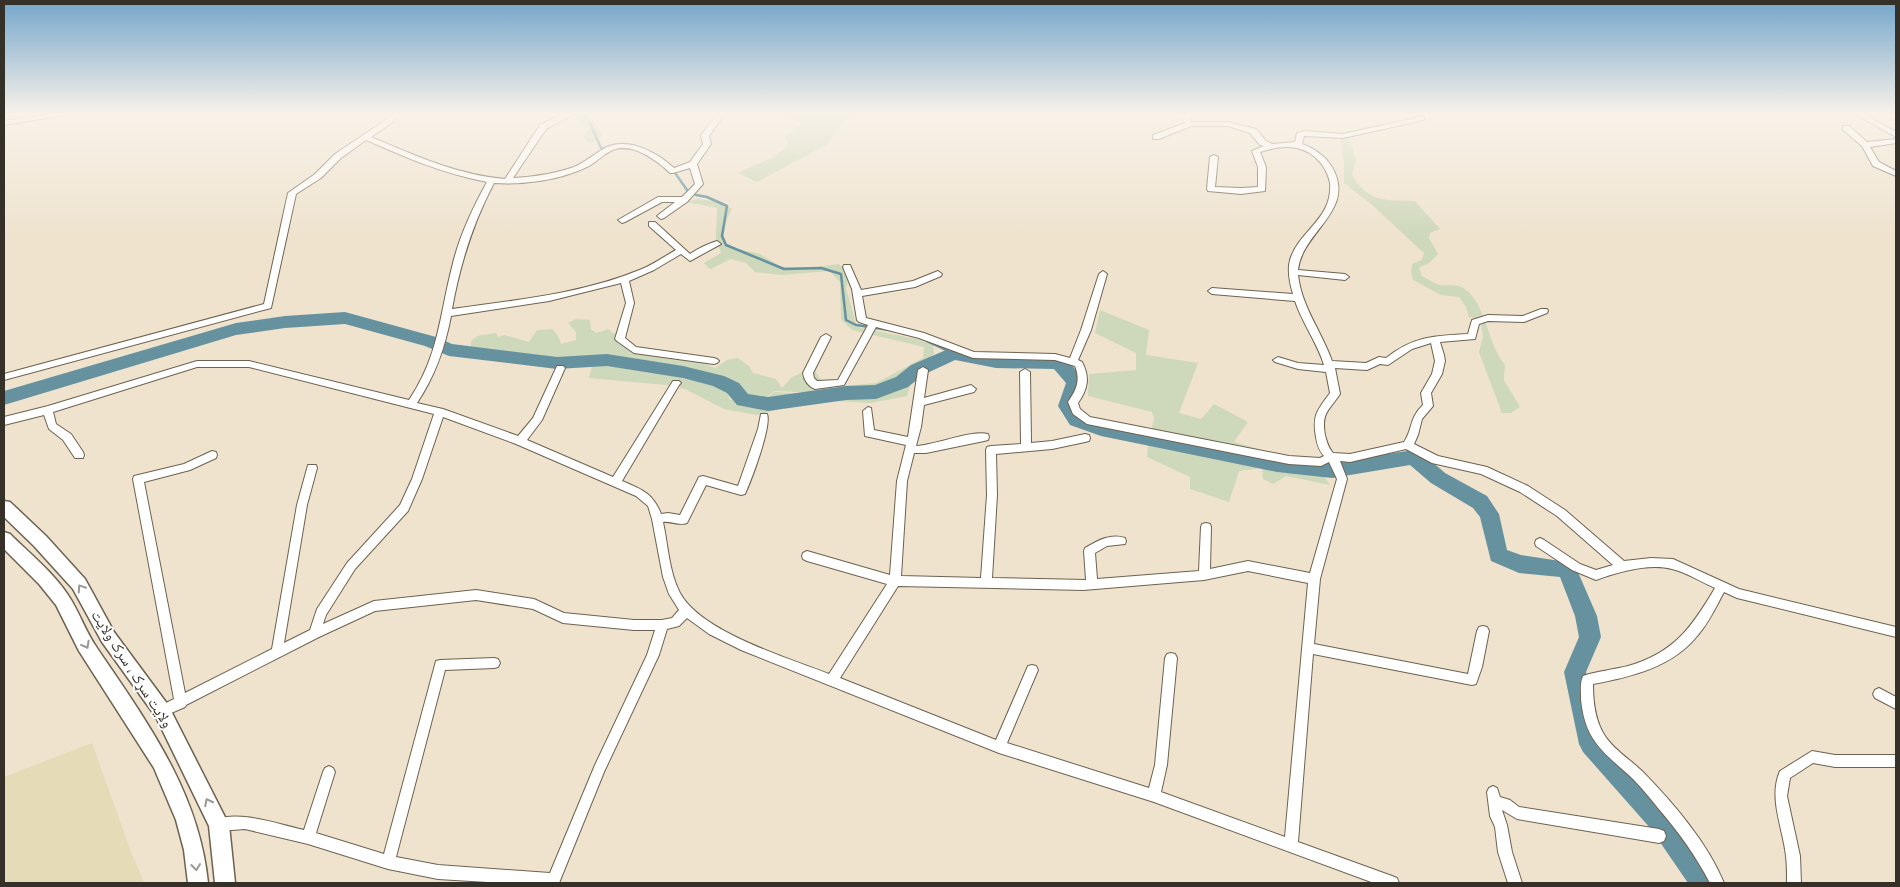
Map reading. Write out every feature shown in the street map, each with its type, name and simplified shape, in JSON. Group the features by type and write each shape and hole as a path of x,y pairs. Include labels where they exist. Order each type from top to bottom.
{"main road":[{"name":"ولایت سړک ، سرک ولایت","path":"4,507 40,541 79,584 108,637 162,711 219,825 224,883"},
{"name":"ولایت سړک ، سرک ولایت","path":"4,539 58,593 88,650 133,713 170,776 192,839 198,883"}],"street":[{"path":"4,376 268,306 292,193 318,176 340,154"},
{"path":"405,154 428,164 491,180 507,181 566,172 601,154"},
{"path":"507,181 525,154"},
{"path":"644,154 668,166 673,171 693,164 700,154"},
{"path":"1214,157 1211,189 1241,191 1262,189 1262,166 1257,154"},
{"path":"1291,844 1310,648 1314,579 1342,479 1333,460 1323,448 1318,422 1323,410 1335,394 1330,366 1319,341 1306,320 1292,272 1295,257 1332,206 1335,195 1328,164 1316,154"},
{"path":"1870,154 1876,164 1896,174"},
{"path":"661,216 684,200 700,184 693,164"},
{"path":"412,403 427,384 448,313 457,265 482,195 491,180"},
{"path":"622,220 661,199 684,200"},
{"path":"652,224 690,258 704,248 717,244"},
{"path":"448,313 547,298 624,279 648,270 680,251"},
{"path":"847,266 857,294 862,320 921,335 973,355 1055,357 1079,364 1084,381 1082,392 1074,402 1076,411 1087,420 1289,460 1321,462 1350,458 1407,445 1412,441 1417,415 1428,406 1426,393 1439,373 1440,349 1434,340"},
{"path":"1292,272 1345,277"},
{"path":"857,294 915,284 938,274"},
{"path":"1073,361 1086,330 1103,274"},
{"path":"624,279 630,303 620,338 634,350 714,360"},
{"path":"1212,291 1299,298"},
{"path":"1278,360 1298,366 1367,367 1379,360 1388,362 1404,347 1422,340 1472,337 1475,322 1488,318 1524,319 1544,311"},
{"path":"826,337 808,373 809,379 815,385 841,383 873,323"},
{"path":"4,421 48,410 197,364 224,362 249,364 412,403 440,412 520,441 640,493 652,504 658,520 669,577 675,594 686,611 713,630 744,646 999,747 1154,796 1291,844 1392,883"},
{"path":"520,441 537,420 560,368"},
{"path":"831,681 895,582 902,481 919,403 922,370"},
{"path":"1025,372 1026,447"},
{"path":"615,482 676,383"},
{"path":"919,403 971,388"},
{"path":"48,410 52,426 67,437 79,455"},
{"path":"868,411 869,433 911,446 919,451 966,438 984,437"},
{"path":"315,633 321,613 351,566 404,508 417,479 440,412"},
{"path":"658,520 668,517 683,520 703,480 741,491 762,429 764,416"},
{"path":"986,582 992,495 991,450 1052,445 1085,438"},
{"path":"1407,445 1436,460 1483,470 1524,489 1561,512 1622,566"},
{"path":"181,703 138,479 186,467 212,455"},
{"path":"278,652 302,505 312,468"},
{"path":"1204,575 1206,527"},
{"path":"1092,584 1089,551 1105,542 1120,541"},
{"path":"1540,543 1576,567 1596,575 1622,566 1651,563 1673,564 1737,593 1896,632"},
{"path":"807,556 895,582 1092,584 1204,575 1248,566 1314,579"},
{"path":"1717,883 1703,856 1677,822 1641,779 1600,740 1586,700 1587,680 1638,670 1662,658 1692,634 1722,586"},
{"path":"162,711 181,703 315,633 374,606 476,595 534,604 563,618 634,625 662,625 675,622 686,611"},
{"path":"219,825 246,823 308,837 388,862 438,872 554,880 599,769 653,655 662,625"},
{"path":"1310,648 1472,680 1479,665 1480,643 1483,631"},
{"path":"1154,796 1162,765 1171,658"},
{"path":"388,862 440,665 494,663"},
{"path":"999,747 1032,670"},
{"path":"1879,694 1896,703"},
{"path":"1794,883 1793,856 1781,796 1784,776 1812,757 1835,761 1896,762"},
{"path":"308,837 329,772"},
{"path":"1515,883 1505,852 1501,825 1496,816 1494,797 1518,813 1659,836"}],"green space":[{"path":"809,154 757,182 738,173 771,158 777,155"},
{"path":"1343,154 1354,154 1356,160 1352,174 1364,190 1371,195 1386,200 1415,201 1440,229 1430,233 1429,238 1438,254 1428,264 1419,267 1422,276 1440,285 1461,287 1471,294 1482,313 1494,346 1505,365 1504,380 1520,407 1511,413 1502,413 1479,352 1483,336 1480,319 1469,317 1466,307 1459,297 1441,295 1413,280 1412,264 1422,260 1424,253 1371,204 1344,183"},
{"path":"697,199 721,202 732,209 727,219 722,241 738,249 760,254 781,267 810,268 839,264 850,274 846,288 857,327 921,340 933,345 934,354 914,370 907,396 870,403 833,401 795,405 757,415 724,409 685,389 666,385 589,378 593,362 625,363 648,373 677,371 684,379 728,382 729,399 756,405 775,392 817,395 842,386 876,383 923,358 924,347 852,330 841,319 840,282 830,271 782,275 755,272 746,263 731,259 710,269 704,263 721,253 716,238 717,208 686,202"},
{"path":"1100,310 1149,330 1146,355 1198,363 1179,413 1201,419 1214,404 1248,422 1234,442 1316,465 1330,485 1286,476 1273,484 1263,479 1262,468 1239,471 1229,502 1190,489 1190,477 1147,457 1148,445 1113,437 1123,429 1150,435 1154,419 1152,412 1088,396 1089,374 1136,370 1136,353 1095,333"},
{"path":"576,319 590,320 591,329 596,333 608,329 614,334 619,331 632,350 695,360 715,368 727,360 738,358 749,366 753,373 776,379 782,388 791,378 812,367 821,380 832,381 836,379 847,382 820,393 775,391 756,404 730,398 730,380 699,377 698,371 687,372 605,359 535,359 503,353 489,354 471,351 471,341 477,336 496,333 498,337 504,335 529,342 537,330 552,329 558,336 561,344 576,340 576,332 568,323"}],"sand":[{"path":"92,743 144,883 4,883 4,777"}],"waterway":[{"path":"673,170 687,190"},
{"path":"696,195 707,197 727,206 722,236 726,245 784,269 821,268 841,274 846,320 856,325 890,330"},
{"path":"4,398 236,329 285,322 345,318 430,341 449,350 557,363 607,360 683,372 718,381 733,388 743,400 768,404 846,393 876,392 902,382 917,370 953,353 996,362 1055,363 1063,366 1076,383 1071,391 1067,406 1077,420 1101,429 1277,464 1332,470 1414,457 1438,478 1480,502 1489,514 1498,555 1519,564 1567,569 1586,616 1590,637 1575,672 1591,744 1660,820 1703,883"},
{"path":"927,341 953,353"}]}
